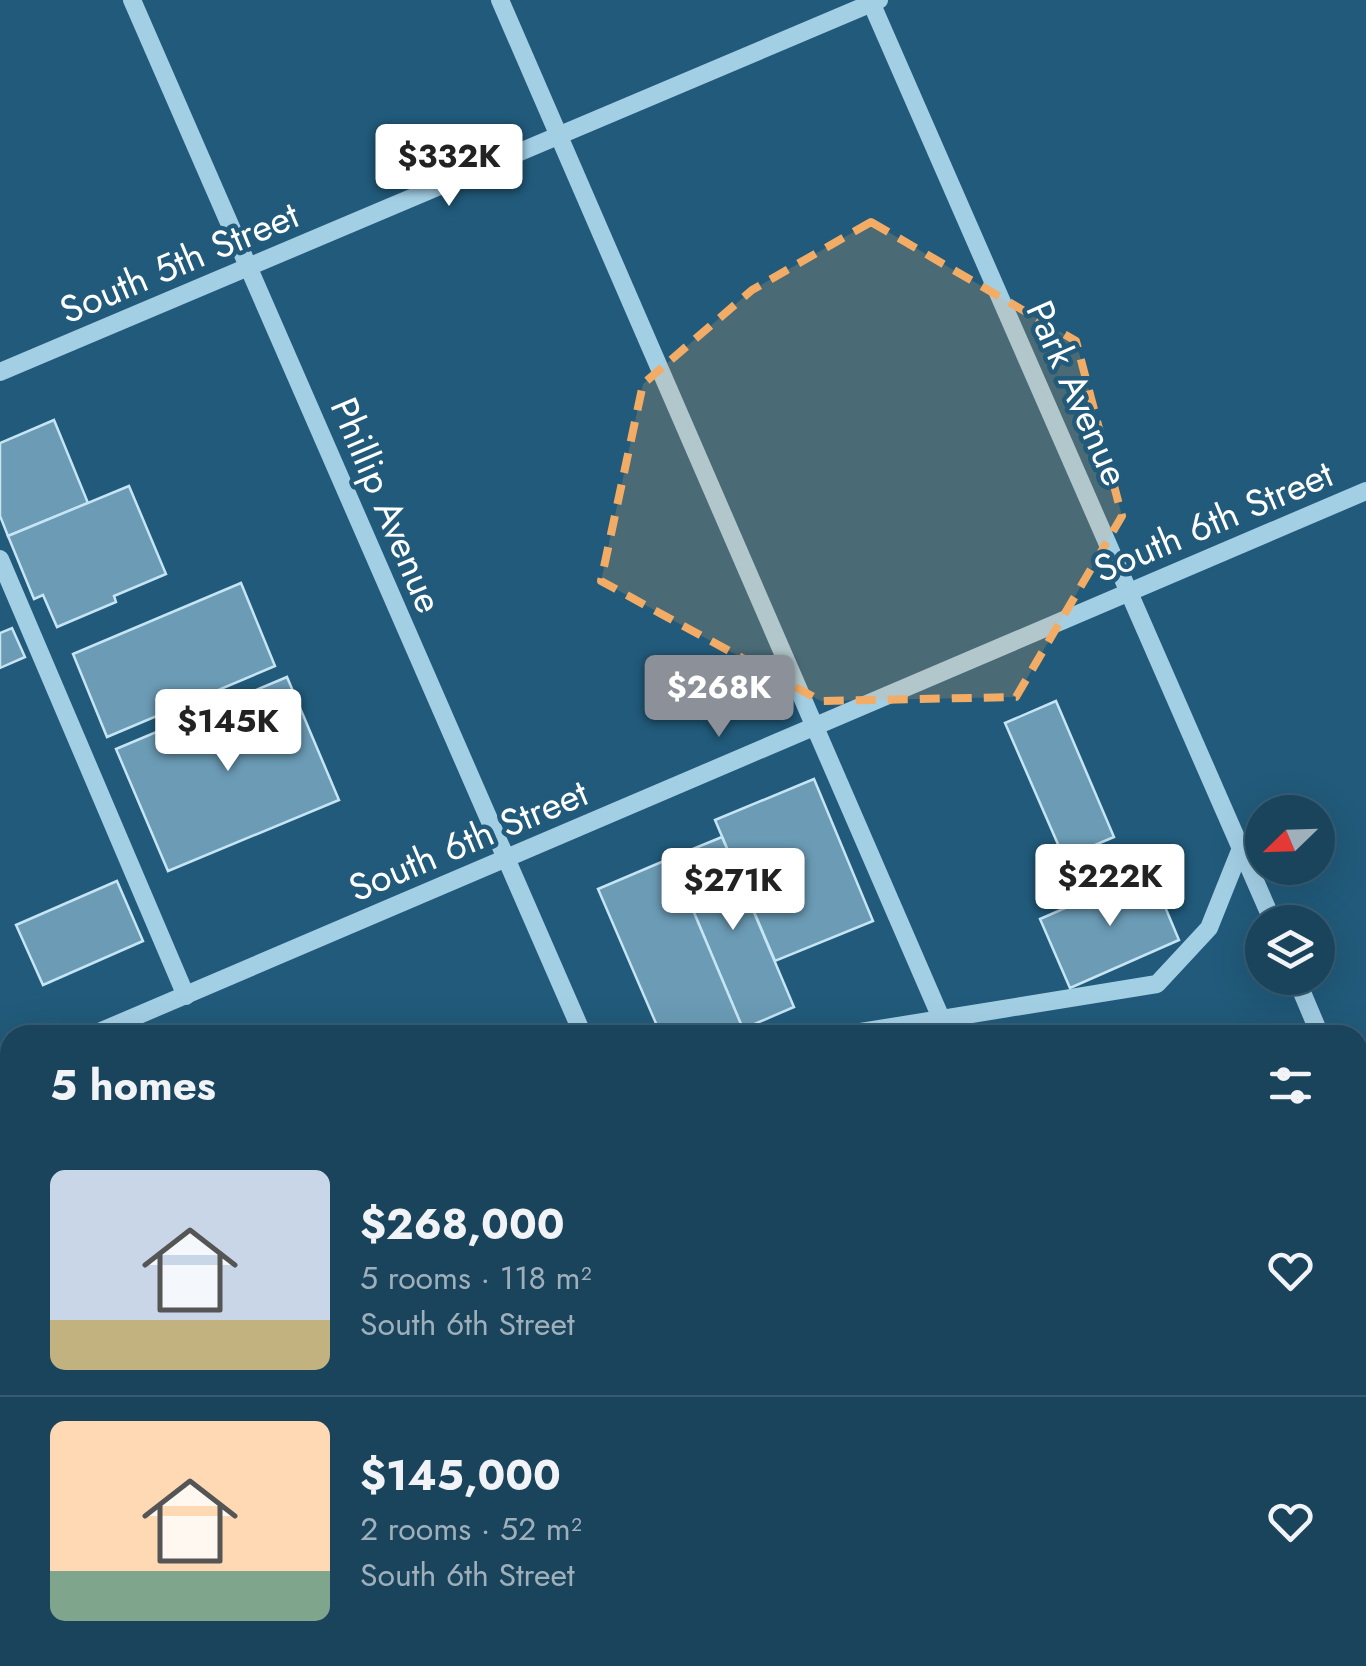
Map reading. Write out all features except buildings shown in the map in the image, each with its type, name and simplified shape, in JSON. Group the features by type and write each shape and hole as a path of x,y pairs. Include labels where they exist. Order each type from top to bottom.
{"street":[{"name":"Phillip Avenue","path":"132,0 579,1025"},
{"path":"500,0 942,1018"},
{"name":"South 5th Street","path":"0,372 874,1"},
{"name":"Park Avenue","path":"874,1 1266,905"},
{"name":"South 6th Street","path":"116,1025 1366,491"},
{"path":"0,558 186,996"},
{"path":"901,1025 1156,984 1209,928 1242,848"},
{"path":"1303,995 1316,1025"}],"highlighted area":[{"path":"871,222 1076,341 1122,516 1016,697 821,701 601,581 643,384 752,290"}]}
